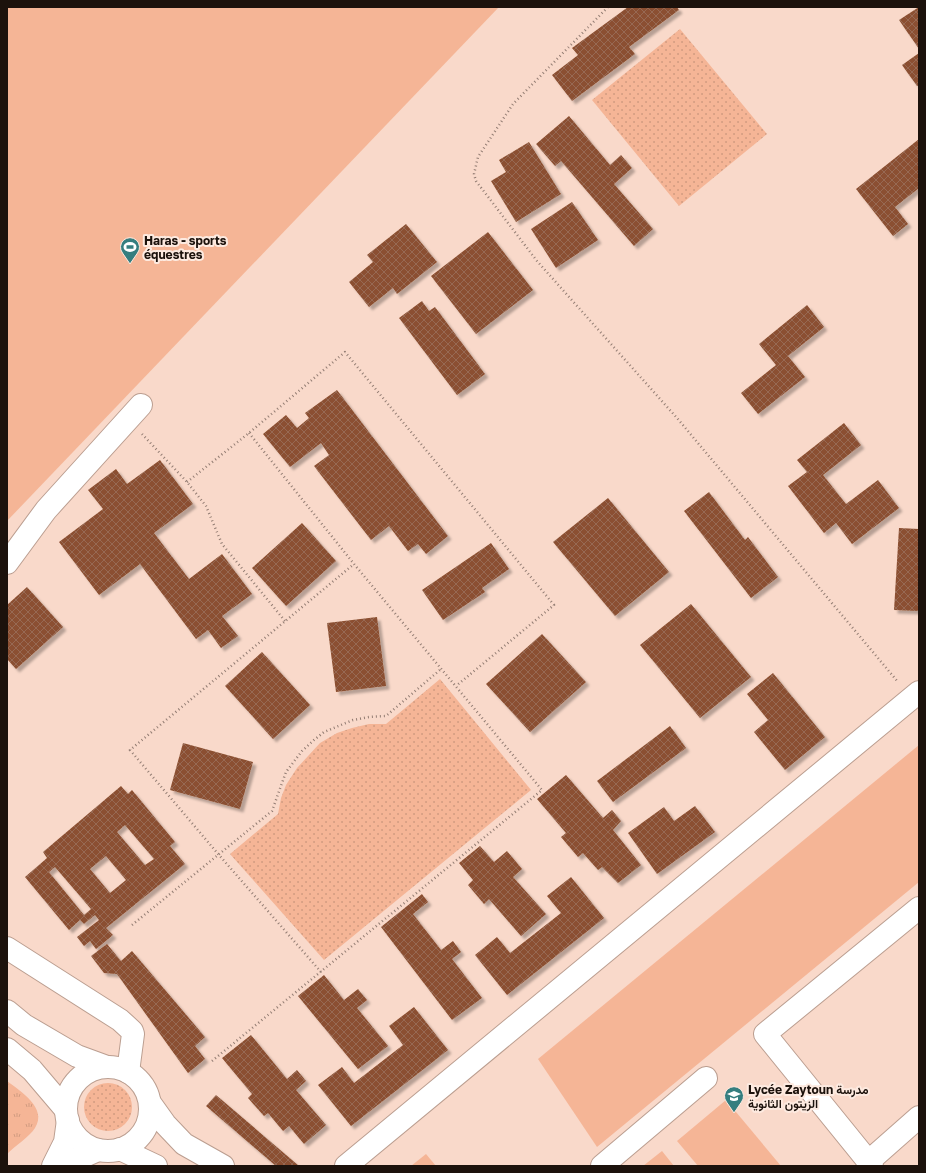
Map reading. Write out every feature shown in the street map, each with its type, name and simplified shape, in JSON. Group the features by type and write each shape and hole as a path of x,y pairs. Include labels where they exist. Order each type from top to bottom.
{"street":[{"path":"7,563 46,510 135,412"},
{"path":"346,1166 915,695"},
{"path":"919,908 765,1034 870,1164 919,1118"},
{"path":"7,948 120,1020 129,1028 133,1034 128,1072"},
{"path":"7,1011 24,1025 76,1056 107,1067 118,1068 128,1072 143,1085 150,1103 165,1124 184,1144 223,1166"},
{"path":"7,1049 32,1070 67,1115 72,1130 78,1139 87,1146 98,1150 109,1151 120,1149 130,1144 140,1137 146,1127 150,1115 150,1103"},
{"path":"53,1166 65,1142 68,1097 73,1085 82,1076 94,1070 107,1067"},
{"path":"602,1166 706,1078"},
{"path":"120,1149 156,1166"},
{"path":"62,1166 98,1150"}],"path":[{"path":"608,7 513,104 478,157 474,174 476,181 536,261 677,418 915,695"},
{"path":"187,482 249,433 346,352 554,605 456,686"},
{"path":"135,412 206,506 222,544 285,621"},
{"path":"212,1061 542,790 354,564 249,433"},
{"path":"321,972 130,750 354,564"},
{"path":"132,926 272,812 286,772 302,751 314,740 324,732 353,720 386,716 441,669"}],"green space":[{"name":"Haras - sports équestres","path":"7,7 499,7 7,521"},
{"path":"680,29 767,134 679,206 592,100"},
{"path":"440,679 531,790 324,960 230,854 278,814 281,798 286,785 297,768 320,743 337,733 352,728 369,724 386,724"},
{"path":"919,745 919,882 597,1147 538,1059"},
{"path":"7,1081 31,1101 38,1114 38,1121 33,1131 7,1154"},
{"path":"103,1083 113,1083 122,1087 128,1093 131,1098 131,1116 122,1127 113,1131 103,1131 94,1127 88,1121 84,1112 84,1102 88,1093 94,1087"},
{"path":"726,1100 781,1166 698,1166 677,1141"},
{"path":"662,1151 674,1166 643,1166"},
{"path":"426,1154 436,1166 411,1166"}],"building":[{"path":"628,7 677,7 679,10 629,47 635,54 572,101 552,75 578,55 572,48"},
{"path":"919,7 919,49 899,20"},
{"path":"919,53 919,86 917,86 902,65"},
{"path":"569,116 610,165 621,155 632,168 614,184 653,229 634,246 561,161 555,166 536,144"},
{"path":"919,139 919,188 895,207 908,224 893,236 856,189"},
{"path":"529,142 561,194 516,222 491,181 506,172 499,160"},
{"path":"572,202 598,240 556,268 531,229"},
{"path":"406,224 437,262 397,294 393,288 369,307 349,282 373,262 367,255"},
{"path":"488,232 533,290 476,334 431,276"},
{"path":"422,301 429,311 435,307 485,374 457,395 399,318"},
{"path":"807,305 824,327 788,356 805,377 758,414 741,393 776,365 759,344"},
{"path":"337,390 448,536 426,554 418,544 408,551 389,526 371,540 314,466 329,455 321,443 290,467 263,434 286,415 297,428 309,418 305,413"},
{"path":"844,423 861,445 823,475 846,504 878,480 899,508 852,544 836,523 824,533 788,486 807,472 797,460"},
{"path":"160,460 193,504 154,533 189,579 222,554 252,594 222,616 238,636 221,648 208,630 196,639 140,564 99,595 59,542 103,509 88,490 116,469 127,484"},
{"path":"709,492 745,540 748,537 778,577 751,598 684,511"},
{"path":"608,498 669,572 615,616 553,542"},
{"path":"302,523 336,561 286,606 252,568"},
{"path":"899,528 919,529 919,611 894,610"},
{"path":"491,543 509,569 482,588 485,592 443,620 422,590"},
{"path":"27,587 63,627 16,669 7,659 7,605"},
{"path":"691,604 751,677 700,718 640,645"},
{"path":"377,617 386,686 336,692 327,623"},
{"path":"542,634 586,682 530,732 486,684"},
{"path":"262,652 310,705 273,739 225,686"},
{"path":"773,673 825,737 785,770 754,732 768,720 747,694"},
{"path":"670,726 686,748 613,802 597,781"},
{"path":"183,743 253,762 240,809 170,790"},
{"path":"566,775 603,818 612,810 621,821 613,830 641,865 618,883 602,867 598,870 583,853 578,857 561,837 566,833 537,799"},
{"path":"121,786 128,794 132,790 175,842 170,846 185,864 106,928 113,935 96,949 90,941 84,946 77,937 99,920 95,915 84,924 80,920 69,930 25,877 47,858 43,852","holes":["125,825 154,859 145,865 117,832","106,856 126,880 110,893 90,869","55,867 91,909 84,915 49,872"]},
{"path":"695,806 715,832 657,874 628,833 664,807 674,821"},
{"path":"480,846 494,862 507,851 522,869 513,877 546,914 521,936 489,899 484,904 468,885 473,880 459,863"},
{"path":"571,877 604,918 507,995 475,955 497,937 510,953 561,913 547,896"},
{"path":"422,894 428,902 413,914 441,950 453,941 461,952 452,959 482,998 452,1020 381,927"},
{"path":"107,944 121,961 132,951 205,1037 195,1046 205,1059 188,1073 117,974 104,973 91,956"},
{"path":"324,975 344,1000 358,989 367,1000 357,1008 388,1046 358,1069 298,996"},
{"path":"414,1007 448,1050 351,1126 318,1085 342,1067 354,1083 403,1045 389,1026"},
{"path":"251,1035 287,1079 297,1070 306,1081 296,1090 326,1125 304,1144 289,1126 283,1131 268,1113 264,1116 248,1098 252,1094 222,1058"},
{"path":"216,1095 299,1166 276,1166 206,1106"}],"place":[{"name":"Haras - sports équestres","path":"130,264"},
{"name":"Lycée Zaytoun مدرسة الزيتون الثانوية","path":"734,1113"}]}
